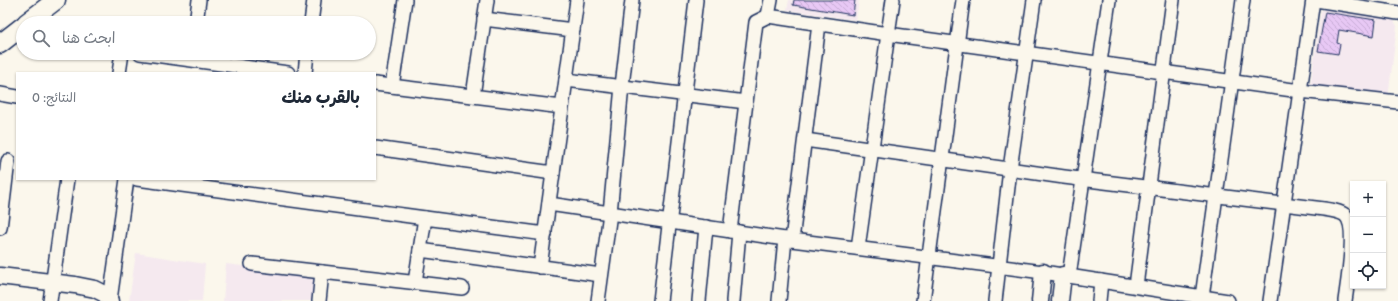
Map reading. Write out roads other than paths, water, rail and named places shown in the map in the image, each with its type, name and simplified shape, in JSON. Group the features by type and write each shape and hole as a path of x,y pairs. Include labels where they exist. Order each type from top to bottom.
{"main road":[{"path":"33,16 56,0"},
{"path":"0,44 16,28"}],"street":[{"path":"197,16 199,0"},
{"path":"312,16 314,0"},
{"path":"392,86 405,0"},
{"path":"473,96 486,0"},
{"path":"540,267 577,0"},
{"path":"598,301 610,213 632,0"},
{"path":"660,301 696,0"},
{"path":"768,16 771,0"},
{"path":"858,248 893,0"},
{"path":"924,301 963,0"},
{"path":"995,301 1010,169 1034,0"},
{"path":"1060,301 1084,179 1110,0"},
{"path":"1144,292 1149,187 1173,0"},
{"path":"1196,298 1216,196 1243,0"},
{"path":"1270,301 1313,0"},
{"path":"1316,0 1398,13"},
{"path":"733,301 735,232 746,102 756,22 768,16 957,44 1300,91 1398,102"},
{"path":"484,19 573,30"},
{"path":"779,301 805,140 819,24"},
{"path":"119,72 121,60"},
{"path":"207,60 247,70 274,72"},
{"path":"305,72 306,60"},
{"path":"566,80 746,102"},
{"path":"376,84 562,107"},
{"path":"0,94 16,96"},
{"path":"805,140 1084,179 1324,209 1346,215 1351,224 1352,236 1345,301"},
{"path":"376,148 553,173"},
{"path":"0,228 8,161"},
{"path":"50,301 67,180"},
{"path":"110,300 127,180"},
{"path":"144,180 545,234"},
{"path":"549,204 735,232 1043,272 1101,281 1144,292 1228,301"},
{"path":"415,282 425,218"},
{"path":"699,301 706,227"},
{"path":"420,250 601,276"},
{"path":"252,264 462,288"},
{"path":"319,301 322,272"},
{"path":"1040,301 1043,272"},
{"path":"0,276 95,289 105,294 110,300"},
{"path":"1099,301 1101,281"}]}
